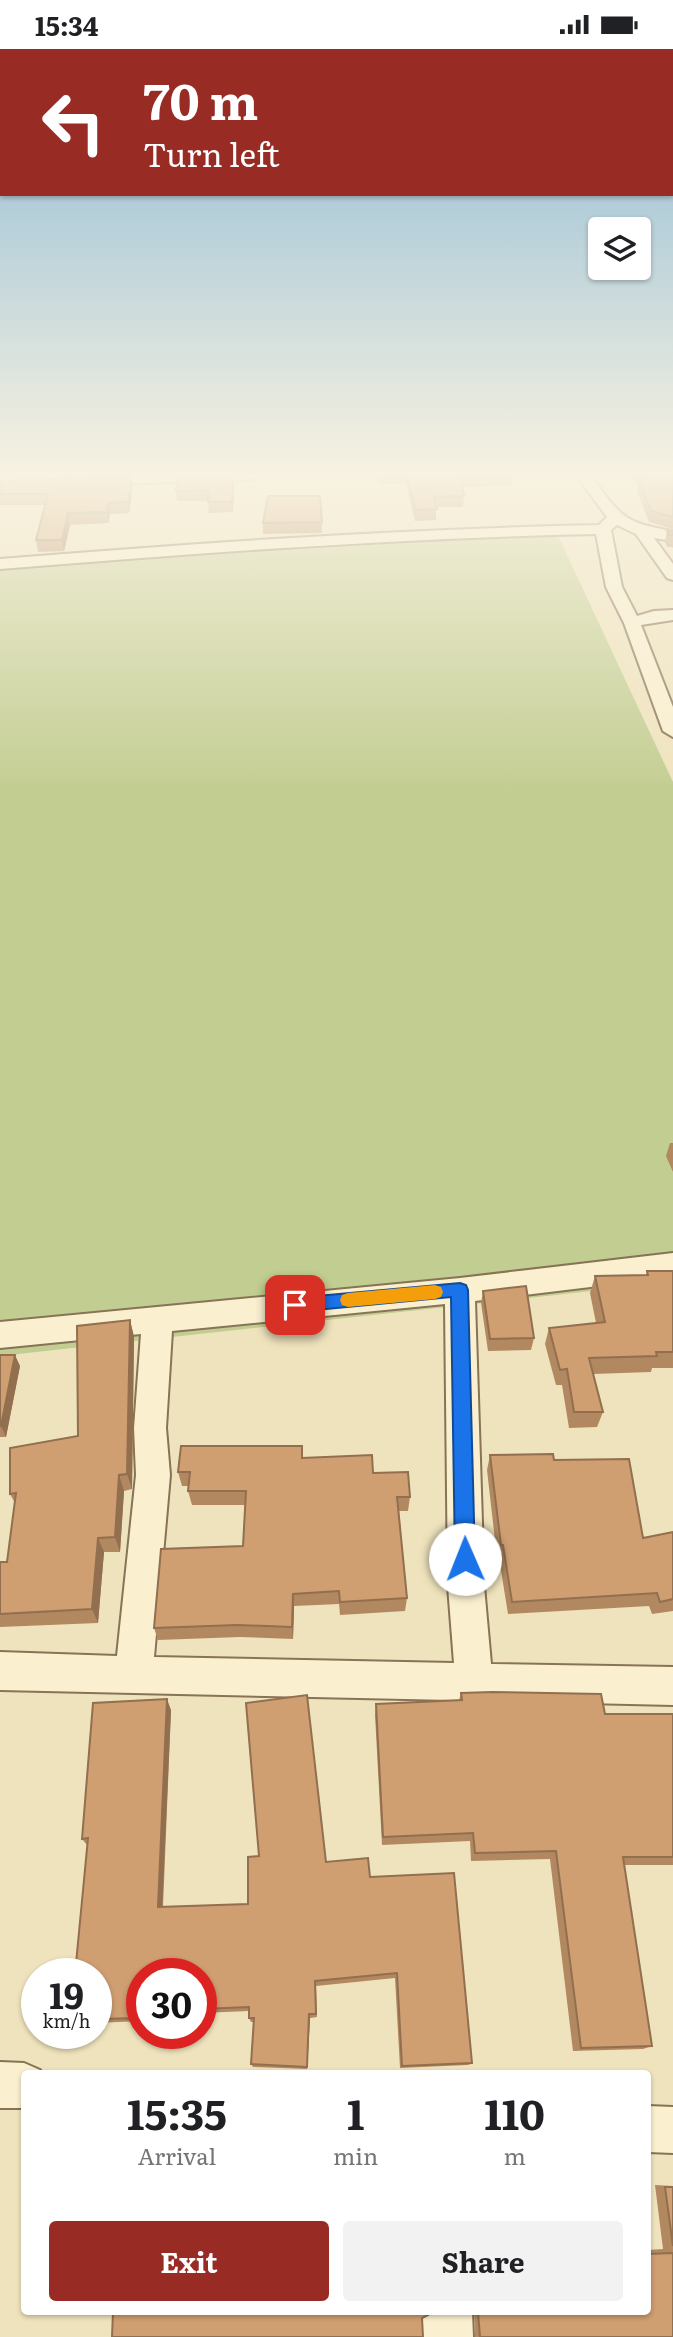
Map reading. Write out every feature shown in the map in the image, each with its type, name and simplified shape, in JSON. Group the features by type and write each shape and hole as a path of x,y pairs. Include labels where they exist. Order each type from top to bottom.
{"street":[{"path":"614,582 673,731"},
{"path":"632,624 654,616 673,615"},
{"path":"0,1335 460,1290 673,1265"},
{"path":"460,1290 466,1586 474,1682"},
{"path":"134,1675 153,1475 150,1428 157,1318"},
{"path":"0,1671 673,1686"},
{"path":"0,2085 21,2086"},
{"path":"651,2129 673,2130"},
{"path":"447,2315 448,2337"}],"green space":[{"path":"0,582 580,582 673,782 673,1282 0,1356"}],"building":[{"path":"647,1271 673,1271 673,1352 656,1352 657,1356 589,1358 603,1412 574,1412 567,1369 560,1370 549,1328 605,1322 595,1276 648,1275"},
{"path":"526,1286 534,1338 490,1339 483,1291"},
{"path":"130,1320 127,1474 119,1475 115,1537 98,1538 92,1609 0,1614 0,1562 7,1562 16,1493 10,1494 10,1448 78,1436 77,1326"},
{"path":"0,1355 15,1355 1,1426 0,1426"},
{"path":"181,1446 302,1446 302,1458 372,1455 373,1473 408,1472 410,1497 397,1497 407,1598 340,1602 339,1591 293,1594 292,1627 237,1625 154,1628 161,1549 243,1546 246,1491 188,1491 190,1472 178,1472"},
{"path":"553,1454 554,1460 629,1459 643,1538 673,1532 673,1599 660,1602 657,1593 512,1602 501,1545 490,1455"},
{"path":"461,1693 601,1694 605,1714 673,1714 673,1857 623,1857 652,2046 581,2048 556,1851 475,1853 473,1833 383,1837 376,1704 462,1700"},
{"path":"307,1695 326,1862 368,1858 370,1877 454,1873 472,2063 402,2066 397,1973 315,1981 316,2014 309,2014 307,2067 251,2064 254,2018 249,2018 249,2007 217,2008 217,1958 126,1958 126,2018 112,2019 112,1958 77,1958 88,1838 82,1839 93,1703 167,1699 158,1907 248,1904 248,1857 259,1856 246,1703"},
{"path":"665,2187 673,2187 673,2246"},
{"path":"673,2253 673,2337 480,2337 478,2315 651,2315 651,2254"},
{"path":"113,2315 428,2315 422,2318 423,2337 112,2337"}],"slow traffic":[{"path":"348,1300 435,1292"}],"route":[{"path":"295,1305 460,1290 465,1559"}]}
